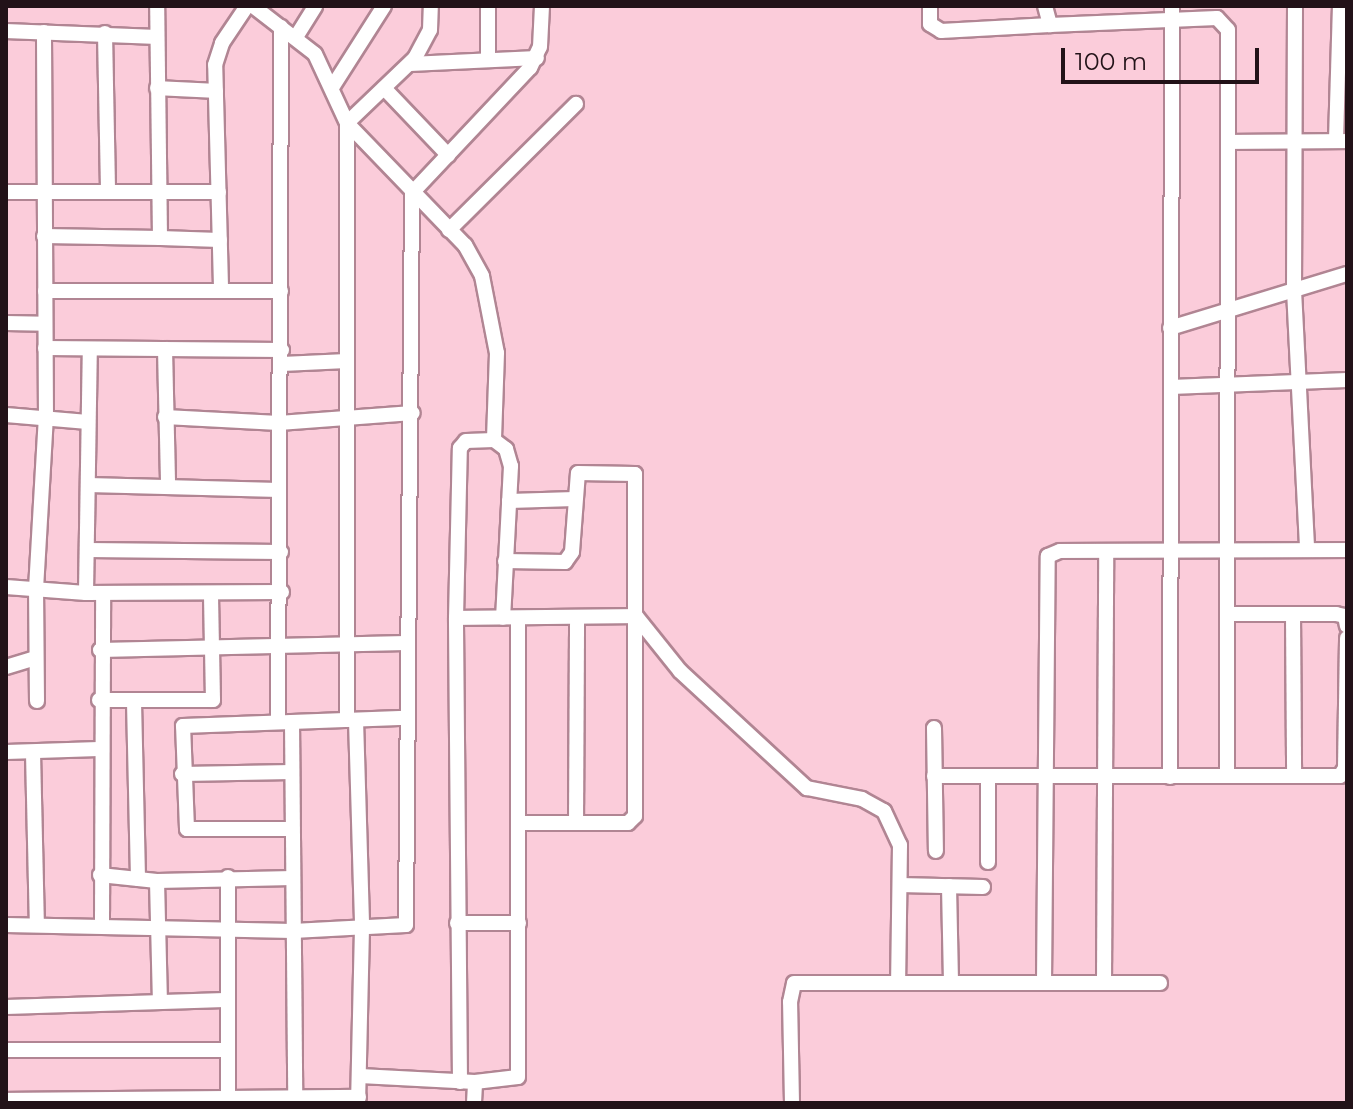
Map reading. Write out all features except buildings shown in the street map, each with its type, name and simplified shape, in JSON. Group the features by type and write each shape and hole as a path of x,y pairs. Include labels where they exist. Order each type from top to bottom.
{"street":[{"path":"157,6 160,238"},
{"path":"6,1100 359,1100 362,928 348,646 347,123 333,86 315,54 250,6 217,53 221,287"},
{"path":"296,37 315,6"},
{"path":"333,86 384,6"},
{"path":"347,123 410,64 426,43 431,6"},
{"path":"488,6 488,60"},
{"path":"6,925 102,924 155,929 293,931 406,925 406,643 413,413 412,193 537,58 542,6"},
{"path":"930,6 930,24 941,31 1105,23 1171,12 1217,18 1226,24 1230,142 1227,776"},
{"path":"1045,6 1050,25"},
{"path":"1105,6 1105,23"},
{"path":"1295,6 1294,290 1307,550"},
{"path":"1230,142 1342,141 1340,6"},
{"path":"1170,777 1171,12"},
{"path":"281,27 280,648 292,772 295,1099"},
{"path":"6,31 157,37"},
{"path":"37,701 36,589 46,418 44,32"},
{"path":"105,33 108,192"},
{"path":"410,64 537,58"},
{"path":"157,88 216,91"},
{"path":"384,88 448,155"},
{"path":"449,230 576,104"},
{"path":"347,123 475,260 490,312 497,353 494,440 510,456 505,561 520,823 518,1077 467,1082 360,1076"},
{"path":"6,192 219,192"},
{"path":"44,236 220,240"},
{"path":"1170,328 1347,274"},
{"path":"45,291 221,287 281,291"},
{"path":"6,323 45,324"},
{"path":"45,348 165,349 347,361"},
{"path":"86,593 90,349"},
{"path":"165,349 168,484"},
{"path":"1171,387 1347,380"},
{"path":"165,417 279,423 347,421 413,413"},
{"path":"6,415 88,422"},
{"path":"474,1103 467,1082 457,923 456,618 461,444 494,440"},
{"path":"505,561 569,558 581,472 635,474 635,816 628,823 520,823"},
{"path":"88,485 168,484 279,490"},
{"path":"509,501 575,499"},
{"path":"87,550 281,552"},
{"path":"1044,982 1046,563 1053,552 1347,550"},
{"path":"1104,982 1106,553"},
{"path":"6,587 86,593 282,592"},
{"path":"102,924 99,700 103,593"},
{"path":"211,593 214,723"},
{"path":"1229,614 1336,614 1345,616 1347,626"},
{"path":"1293,615 1294,775"},
{"path":"456,618 577,621 636,616"},
{"path":"636,616 680,671 807,788 862,799 884,811 898,834 898,982"},
{"path":"576,822 577,621"},
{"path":"934,776 1340,776 1346,754 1347,638"},
{"path":"100,650 406,643"},
{"path":"6,667 36,658"},
{"path":"99,700 213,700"},
{"path":"134,702 138,879"},
{"path":"292,829 187,829 182,774 183,726 406,718"},
{"path":"934,728 936,851"},
{"path":"6,752 99,749"},
{"path":"33,753 37,924"},
{"path":"182,774 292,772"},
{"path":"988,776 988,862"},
{"path":"100,875 157,881 228,877 293,878"},
{"path":"228,877 225,1000 228,1100"},
{"path":"157,881 155,929 160,1002"},
{"path":"900,885 983,887"},
{"path":"949,886 951,982"},
{"path":"457,923 519,923"},
{"path":"792,1103 790,1002 794,983 1160,983"},
{"path":"6,1007 225,1000"},
{"path":"6,1050 226,1050"}]}
